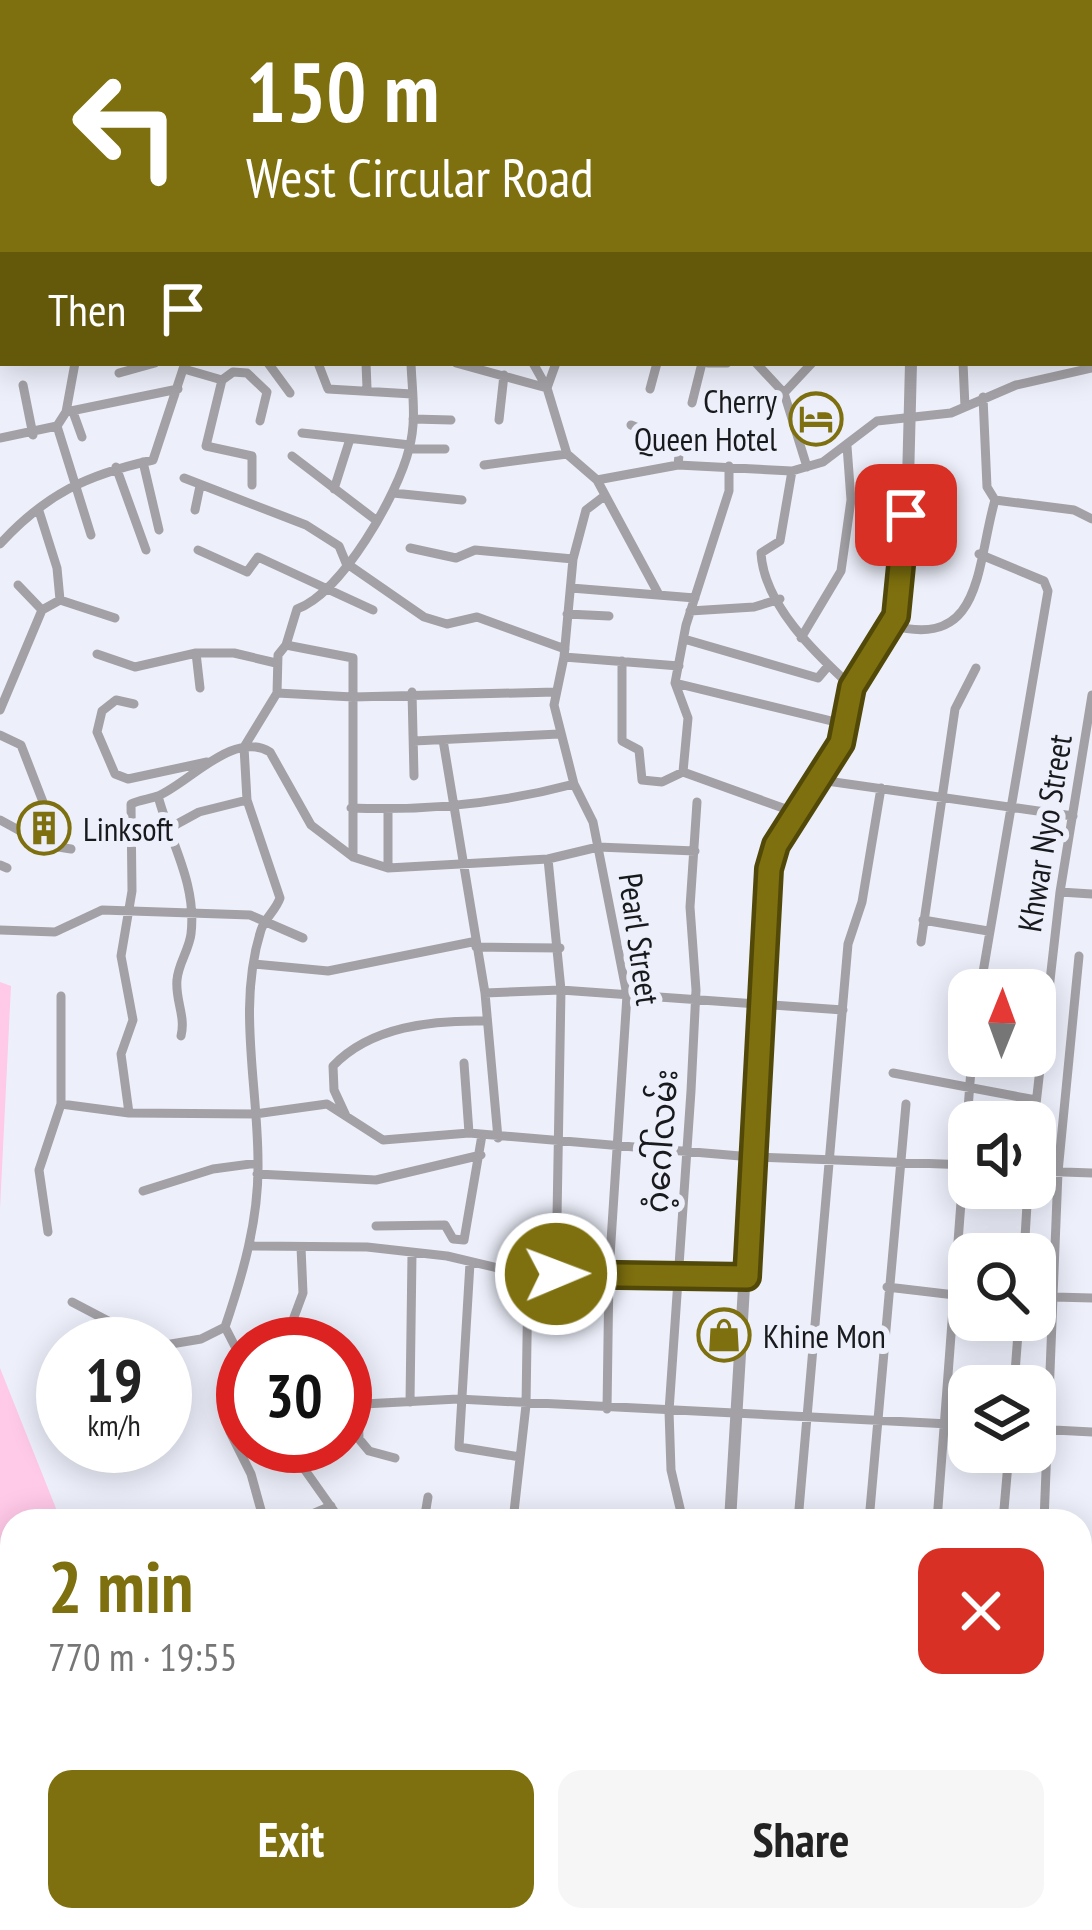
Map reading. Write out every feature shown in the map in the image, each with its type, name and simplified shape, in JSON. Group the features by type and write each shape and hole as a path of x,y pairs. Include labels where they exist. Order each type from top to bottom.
{"street":[{"path":"75,366 70,412 82,437"},
{"path":"118,373 144,366"},
{"path":"0,544 39,511 46,498 116,467 157,455 184,366 223,380"},
{"path":"270,366 290,393"},
{"path":"319,366 328,389 412,394"},
{"path":"366,366 367,388"},
{"path":"129,1113 121,1054 133,1020 121,956 129,914 131,804 158,796 244,747 277,693 276,663 297,609 326,589 393,493 410,447 412,366"},
{"path":"468,366 548,388"},
{"path":"535,366 548,388 567,454 597,480 658,593"},
{"path":"548,388 555,366"},
{"path":"650,389 656,366"},
{"path":"692,403 704,366"},
{"path":"759,366 784,393 807,467"},
{"path":"784,393 809,366"},
{"path":"731,1509 769,869 776,845 820,779 844,724 852,687 891,625 903,548 911,366"},
{"path":"963,366 965,407"},
{"path":"597,480 678,465 792,471 847,446 877,421 965,407 983,397 1092,368"},
{"path":"252,484 252,456 206,446 223,380 240,370 264,388 260,422"},
{"path":"499,420 504,375"},
{"path":"23,385 33,435"},
{"path":"0,438 33,435 57,426 70,412 179,389"},
{"path":"891,625 923,634 960,620 995,500 987,487 983,397"},
{"path":"413,419 452,420"},
{"path":"631,425 680,445 678,465"},
{"path":"57,426 92,535"},
{"path":"302,433 350,442 446,449"},
{"path":"334,489 350,442"},
{"path":"801,638 842,571 850,500 847,446"},
{"path":"484,465 567,454"},
{"path":"292,456 377,521"},
{"path":"143,462 159,530"},
{"path":"683,772 688,718 675,683 691,611 729,491 729,466"},
{"path":"116,467 146,550"},
{"path":"792,471 780,541 761,553 762,566 801,638 852,687"},
{"path":"184,478 307,525 339,546 346,563 424,617 447,624 476,616 565,653 679,666"},
{"path":"195,510 200,486"},
{"path":"393,493 462,500"},
{"name":"Pearl Street","path":"603,497 586,510 573,559 565,653 555,692 559,734 574,784 593,822 627,995 615,1147 607,1409"},
{"path":"995,500 1074,510 1092,519"},
{"path":"39,511 57,568 59,600"},
{"path":"410,548 456,558 475,550 573,559"},
{"path":"198,550 247,572 258,557 373,610"},
{"path":"979,554 1044,580 1048,591 983,969"},
{"path":"18,585 42,610"},
{"path":"571,588 695,598"},
{"path":"691,611 754,607 780,599"},
{"path":"0,710 42,610 59,600 115,618"},
{"path":"567,614 609,616"},
{"path":"684,638 818,678 829,665"},
{"path":"286,646 352,658 352,856"},
{"path":"97,654 135,667 196,652 234,653 276,663"},
{"path":"196,652 200,688"},
{"path":"622,661 618,728 622,741 639,750 638,775 655,783 683,772 797,813"},
{"path":"921,942 955,709 976,668"},
{"path":"675,683 844,724"},
{"path":"412,692 414,776"},
{"path":"277,693 353,697 555,692"},
{"name":"Khwar Nyo Street","path":"1036,1100 1060,892 1092,695"},
{"path":"134,704 116,700 102,711 101,751 115,775 128,779 213,762"},
{"path":"414,742 559,734"},
{"path":"0,736 21,746 50,820"},
{"path":"443,740 460,865 485,993 484,1021 499,1138"},
{"path":"228,1317 250,1246 258,1169 250,1078 254,964 262,924 280,898 247,800 244,747"},
{"path":"244,747 270,752 311,825 352,856 388,868 548,859 598,848 695,851"},
{"path":"820,779 1073,816"},
{"path":"351,808 453,808 512,801 574,784"},
{"path":"799,1509 851,928 862,902 881,788"},
{"path":"158,796 166,830 178,846 192,914 177,976 184,1022 181,1036"},
{"path":"166,830 200,812 247,800"},
{"name":"ဂံ့ဂေါ်လမ်း","path":"679,1509 671,1470 669,1411 695,998 690,907 697,802"},
{"path":"388,809 388,868"},
{"path":"0,820 46,845 71,849"},
{"path":"548,859 561,990 554,1142 556,1274"},
{"path":"1060,892 1092,894"},
{"path":"0,930 55,932 92,911 250,915 303,938"},
{"path":"923,920 988,931"},
{"path":"254,964 328,971 474,944 560,948"},
{"path":"1056,1235 1079,956"},
{"path":"485,993 561,990 843,1010"},
{"path":"48,1232 39,1170 61,1104 62,996"},
{"path":"346,1117 332,1078 333,1066 348,1052 431,1020 484,1021"},
{"path":"464,1063 469,1133"},
{"path":"893,1073 1036,1100"},
{"path":"970,1101 971,1077"},
{"path":"61,1104 129,1113 255,1114 327,1104 383,1140 469,1133 752,1157 948,1164"},
{"path":"870,1509 897,1162 906,1104"},
{"path":"376,1226 445,1225 453,1239 464,1240 482,1135"},
{"path":"142,1191 213,1169 376,1180 481,1154"},
{"path":"1058,1172 1092,1173"},
{"path":"250,1246 367,1247 528,1275 609,1272 747,1277"},
{"path":"294,1317 303,1293 301,1247"},
{"path":"410,1402 412,1254"},
{"path":"470,1263 458,1399 459,1447 520,1456"},
{"path":"514,1509 526,1405 528,1275"},
{"path":"887,1287 948,1294"},
{"path":"1056,1298 1092,1298"},
{"path":"72,1302 101,1317"},
{"path":"938,1509 951,1341"},
{"path":"372,1406 458,1399 948,1423"},
{"path":"1056,1430 1092,1432"},
{"path":"372,1452 395,1458"},
{"path":"250,1473 261,1509"},
{"path":"308,1473 331,1507 326,1509"},
{"path":"1004,1509 1007,1473"},
{"path":"1045,1509 1047,1473"},
{"path":"426,1509 428,1497"}],"shaded area":[{"path":"0,982 11,986 0,1209"},
{"path":"0,1368 36,1458 36,1473 42,1473 56,1509 0,1509"}],"place":[{"name":"Cherry Queen Hotel","path":"816,419"},
{"name":"Linksoft","path":"44,828"},
{"name":"Khine Mon","path":"724,1335"}],"route":[{"path":"556,1274 747,1277 769,869 776,845 841,743 852,687 896,616 906,515"}]}
